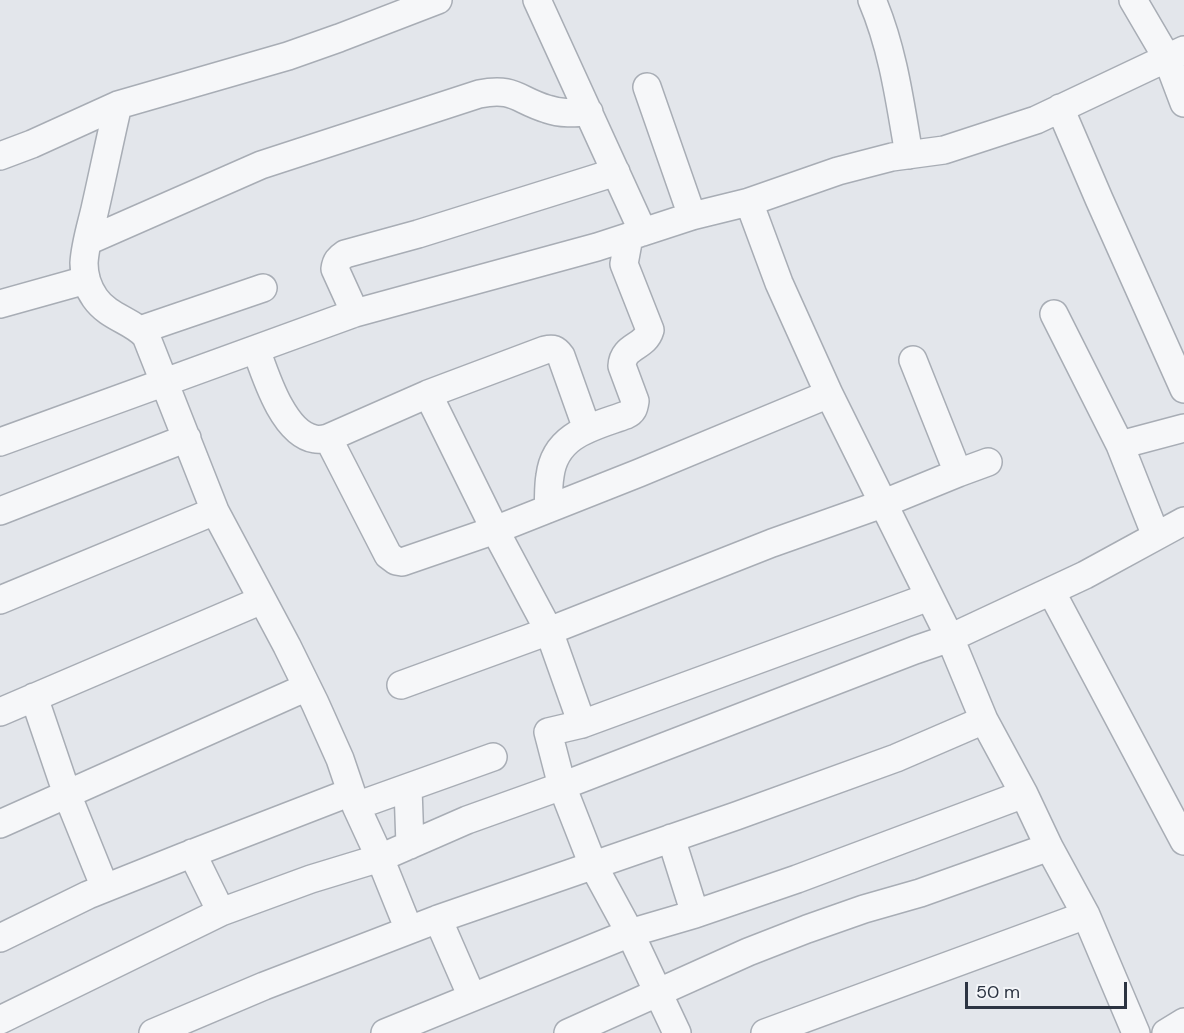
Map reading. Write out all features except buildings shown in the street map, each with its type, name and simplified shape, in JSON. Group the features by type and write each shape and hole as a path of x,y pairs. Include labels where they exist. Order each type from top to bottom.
{"street":[{"path":"0,156 118,105 288,56 438,0"},
{"path":"537,0 616,172 636,234 624,264 650,330 647,337 627,352 622,361 635,401 634,407 626,415 587,429 569,439 562,447 555,457 550,475 548,509"},
{"path":"872,0 892,59 909,155"},
{"path":"1133,0 1176,54 1184,103"},
{"path":"0,442 355,313 597,247 692,216 749,202 838,171 892,158 944,150 1036,120 1176,54"},
{"path":"647,87 692,216"},
{"path":"88,241 261,165 480,94 506,91 547,110 561,113 589,112"},
{"path":"118,105 88,241 84,264 86,280 92,293 103,307 140,330 149,340 215,511 307,687 340,759 354,799 409,930"},
{"path":"1060,108 1184,389"},
{"path":"355,313 335,269 336,262 345,254 418,234 616,172"},
{"path":"749,202 778,283 829,394 950,638 984,720 1086,915 1136,1033"},
{"path":"0,304 86,280"},
{"path":"140,330 262,288"},
{"path":"1054,314 1120,445 1156,536"},
{"path":"256,349 273,396 286,417 302,434 315,439 328,438 428,394 545,350 558,351 561,356 587,429"},
{"path":"913,360 958,473"},
{"path":"428,394 495,530 549,630 582,724"},
{"path":"328,438 388,555 402,562 495,530 650,469 829,394"},
{"path":"1120,445 1184,428"},
{"path":"0,511 187,438"},
{"path":"401,685 988,462"},
{"path":"0,600 215,511"},
{"path":"0,1020 222,912 311,879 380,858 467,820 950,638 1085,575 1184,521"},
{"path":"1051,591 1184,841"},
{"path":"677,1033 630,933 593,865 562,786 548,732 582,724 929,597"},
{"path":"0,712 262,600"},
{"path":"0,824 307,687"},
{"path":"34,696 67,794 105,888"},
{"path":"153,1033 264,986 438,919 896,758 984,720"},
{"path":"0,938 88,895 192,853 354,799 408,788 493,757"},
{"path":"408,788 411,845"},
{"path":"385,1033 630,933 696,914 797,879 1024,794"},
{"path":"671,838 696,914"},
{"path":"568,1033 748,952 807,929 1049,848"},
{"path":"192,853 222,912"},
{"path":"765,1033 1086,915"},
{"path":"438,919 472,997"},
{"path":"1166,1033 1184,1022"}]}
